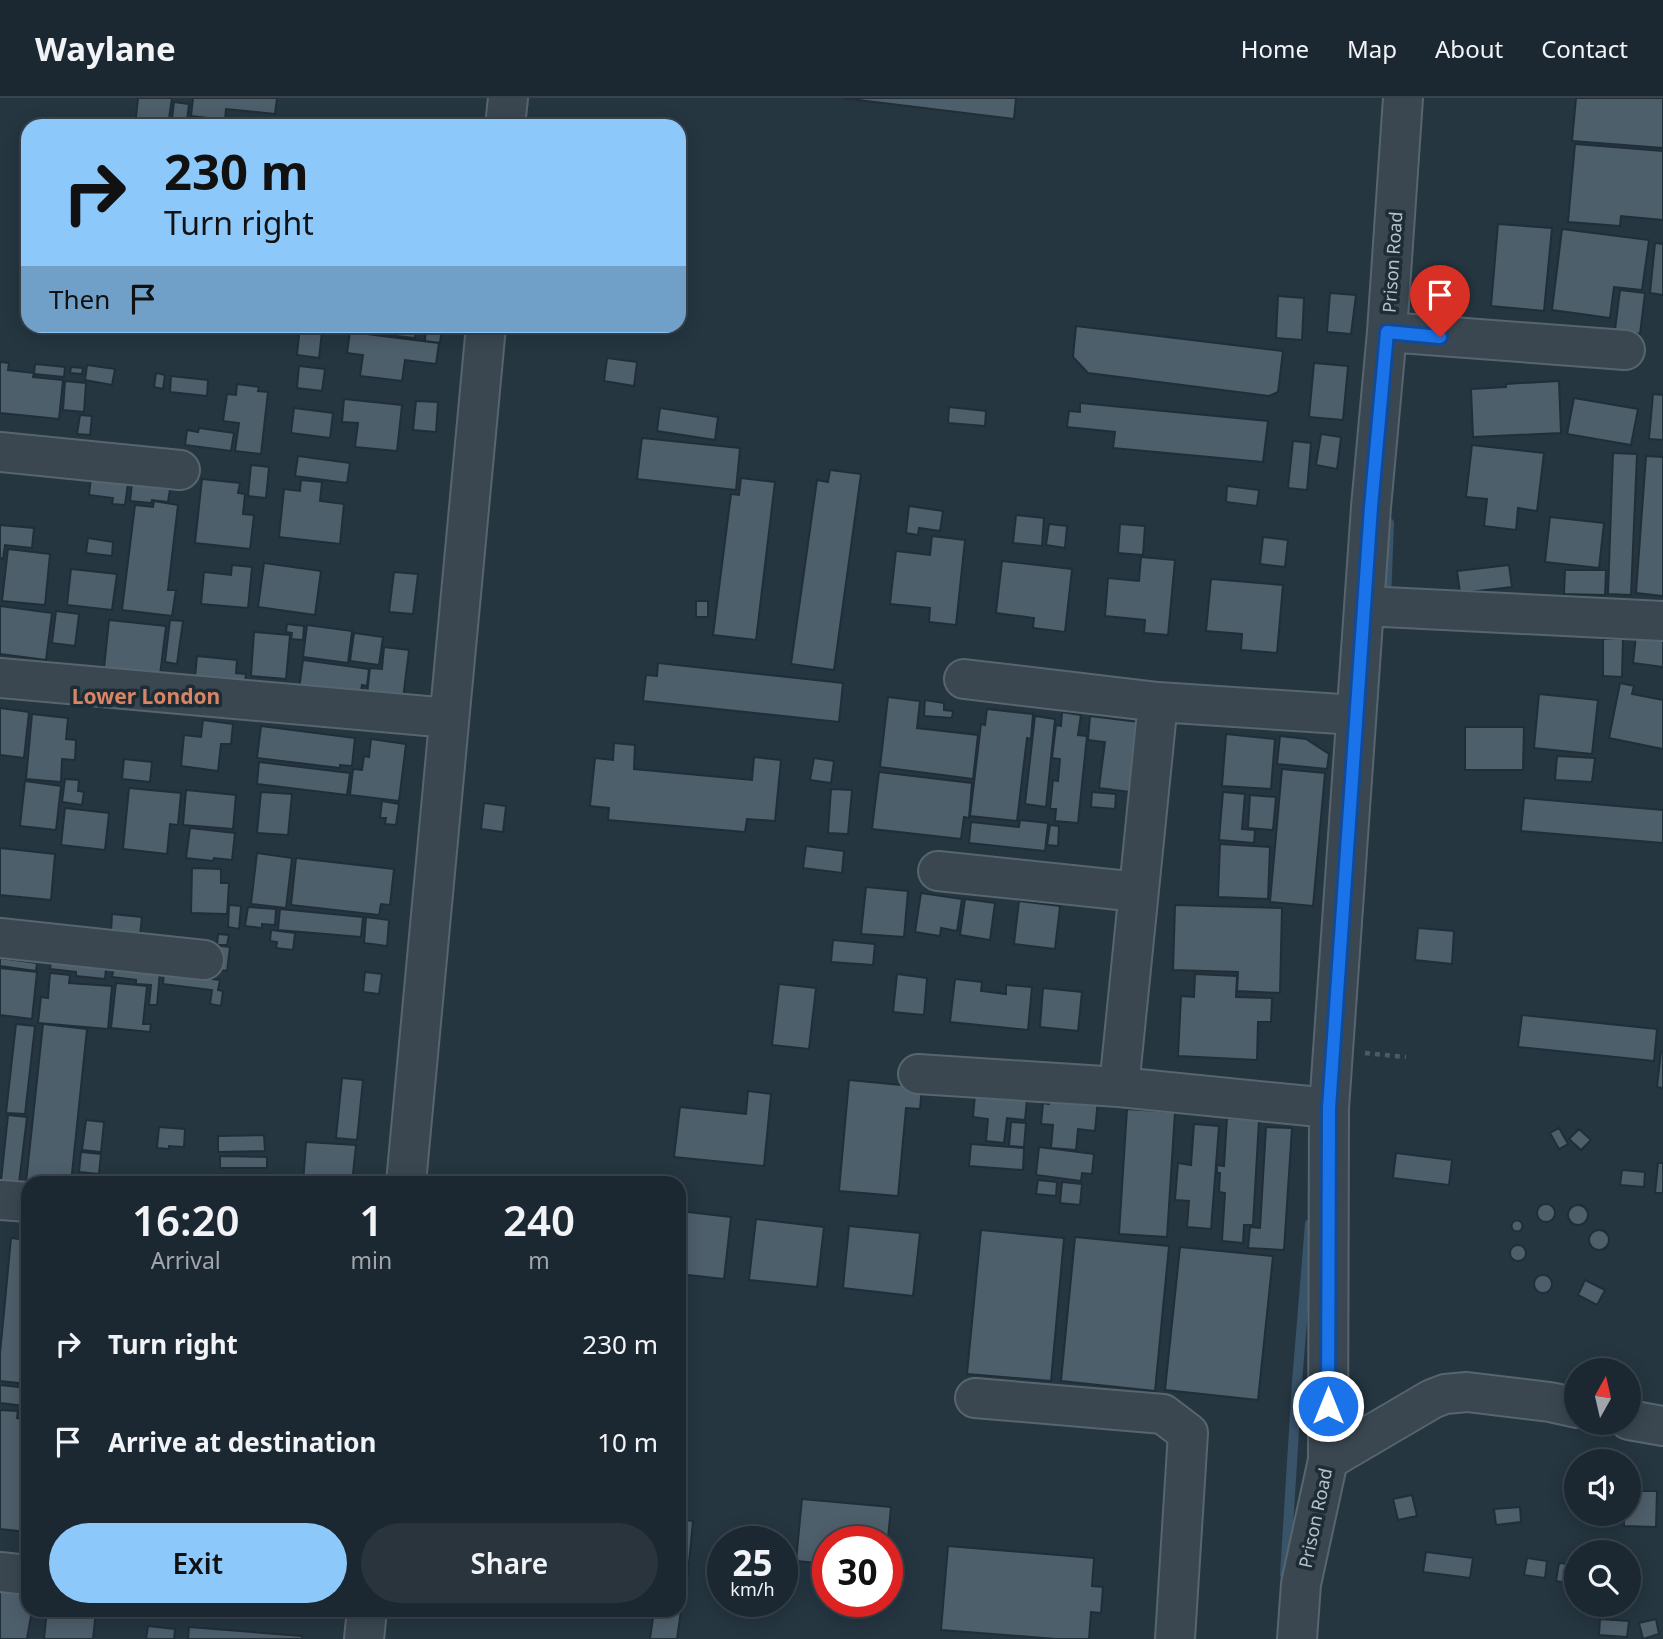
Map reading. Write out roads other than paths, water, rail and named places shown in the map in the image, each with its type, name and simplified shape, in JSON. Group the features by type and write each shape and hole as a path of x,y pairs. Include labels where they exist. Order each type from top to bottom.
{"street":[{"path":"506,119 508,98"},
{"name":"Prison Road","path":"1297,1639 1301,1584 1328,1460 1329,1108 1403,98"},
{"path":"1387,332 1625,350"},
{"path":"407,1176 485,333"},
{"path":"0,452 180,470"},
{"path":"1365,606 1663,621"},
{"path":"0,678 449,718"},
{"path":"964,679 1158,702 1356,715"},
{"path":"1118,1087 1158,702"},
{"path":"938,871 1138,892"},
{"path":"0,938 204,960"},
{"path":"918,1074 1118,1087 1329,1108"},
{"path":"0,1200 21,1202"},
{"path":"1328,1460 1445,1394 1467,1392 1564,1405"},
{"path":"975,1398 1163,1414 1188,1433 1175,1639"},
{"path":"1642,1422 1663,1426"},
{"path":"0,1572 21,1574"},
{"path":"364,1639 366,1617"}],"waterway":[{"path":"1386,599 1389,523"},
{"path":"1285,1575 1310,1224"}],"district":[{"name":"Lower London","path":"146,696"}]}
